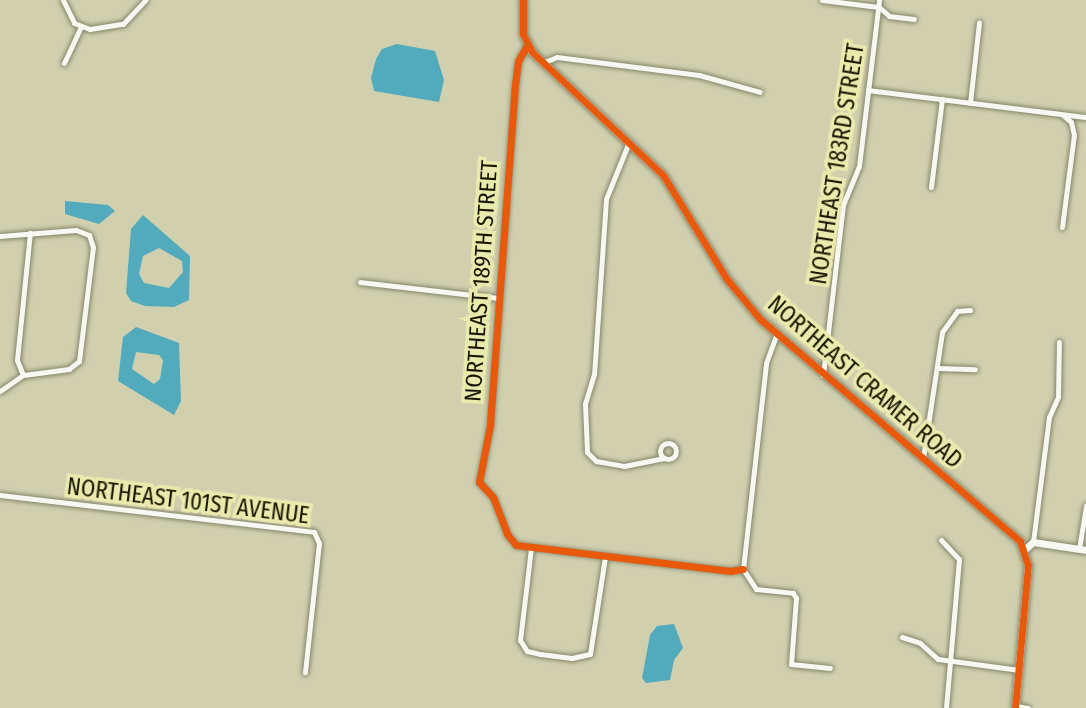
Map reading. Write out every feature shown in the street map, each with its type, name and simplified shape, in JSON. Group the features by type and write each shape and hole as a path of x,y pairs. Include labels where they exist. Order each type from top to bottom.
{"street":[{"path":"63,0 68,16 81,27 106,28 132,19 145,0"},
{"name":"NORTHEAST 189TH STREET","path":"523,0 527,45 518,61 515,84 490,425 478,480 497,503 508,534 528,547"},
{"path":"822,0 879,7 889,16 914,19"},
{"name":"NORTHEAST 183RD STREET","path":"823,375 843,205 859,166 879,0"},
{"path":"970,103 979,23"},
{"path":"64,62 81,27"},
{"name":"NORTHEAST CRAMER ROAD","path":"527,45 542,63 663,175 726,278 776,335 1008,529 1025,549"},
{"path":"542,63 557,57 699,75 760,92"},
{"path":"868,90 1086,117"},
{"path":"931,187 942,99"},
{"path":"1062,227 1074,135 1071,122 1063,115"},
{"path":"629,142 606,199 594,374 585,404 587,453 596,461 624,466 664,458"},
{"path":"0,236 76,230 89,235 93,247 79,361 69,369 23,375 0,391"},
{"path":"23,375 17,360 30,233"},
{"path":"360,282 498,298"},
{"path":"923,458 947,323 957,312 970,310"},
{"path":"776,335 766,363 743,569 756,589 793,593 796,598 792,664 830,668"},
{"path":"1028,708 1016,707 1028,581 1025,549 1033,542 1049,417 1058,397 1059,342"},
{"path":"938,368 975,369"},
{"name":"NORTHEAST 101ST AVENUE","path":"0,495 314,532 319,543 305,672"},
{"path":"1033,542 1083,550 1086,506"},
{"path":"941,540 959,559 946,708"},
{"path":"605,557 595,640 584,657 527,651 520,640 528,547 730,571 743,569"},
{"path":"902,636 951,662 1019,670"}],"water":[{"path":"397,44 435,51 444,80 439,102 374,91 371,78 376,59 382,49"},
{"path":"65,201 108,205 115,211 99,224 65,214"},
{"path":"143,215 190,256 189,300 174,307 145,306 131,301 126,293 131,229","holes":["159,248 182,261 183,272 169,288 144,283 139,274 143,256"]},
{"path":"136,327 179,343 181,401 174,415 118,381 123,337","holes":["136,352 159,355 163,360 160,379 154,384 132,369"]},
{"path":"674,624 683,648 674,660 670,680 646,683 642,678 650,635 657,626"}],"cycle path":[{"path":"523,0 523,34 532,52 663,175 726,278 760,319 1020,541 1028,565 1015,708"},
{"path":"527,45 518,61 515,84 490,425 479,482 493,497 507,534 516,545 730,571 743,569"}]}
